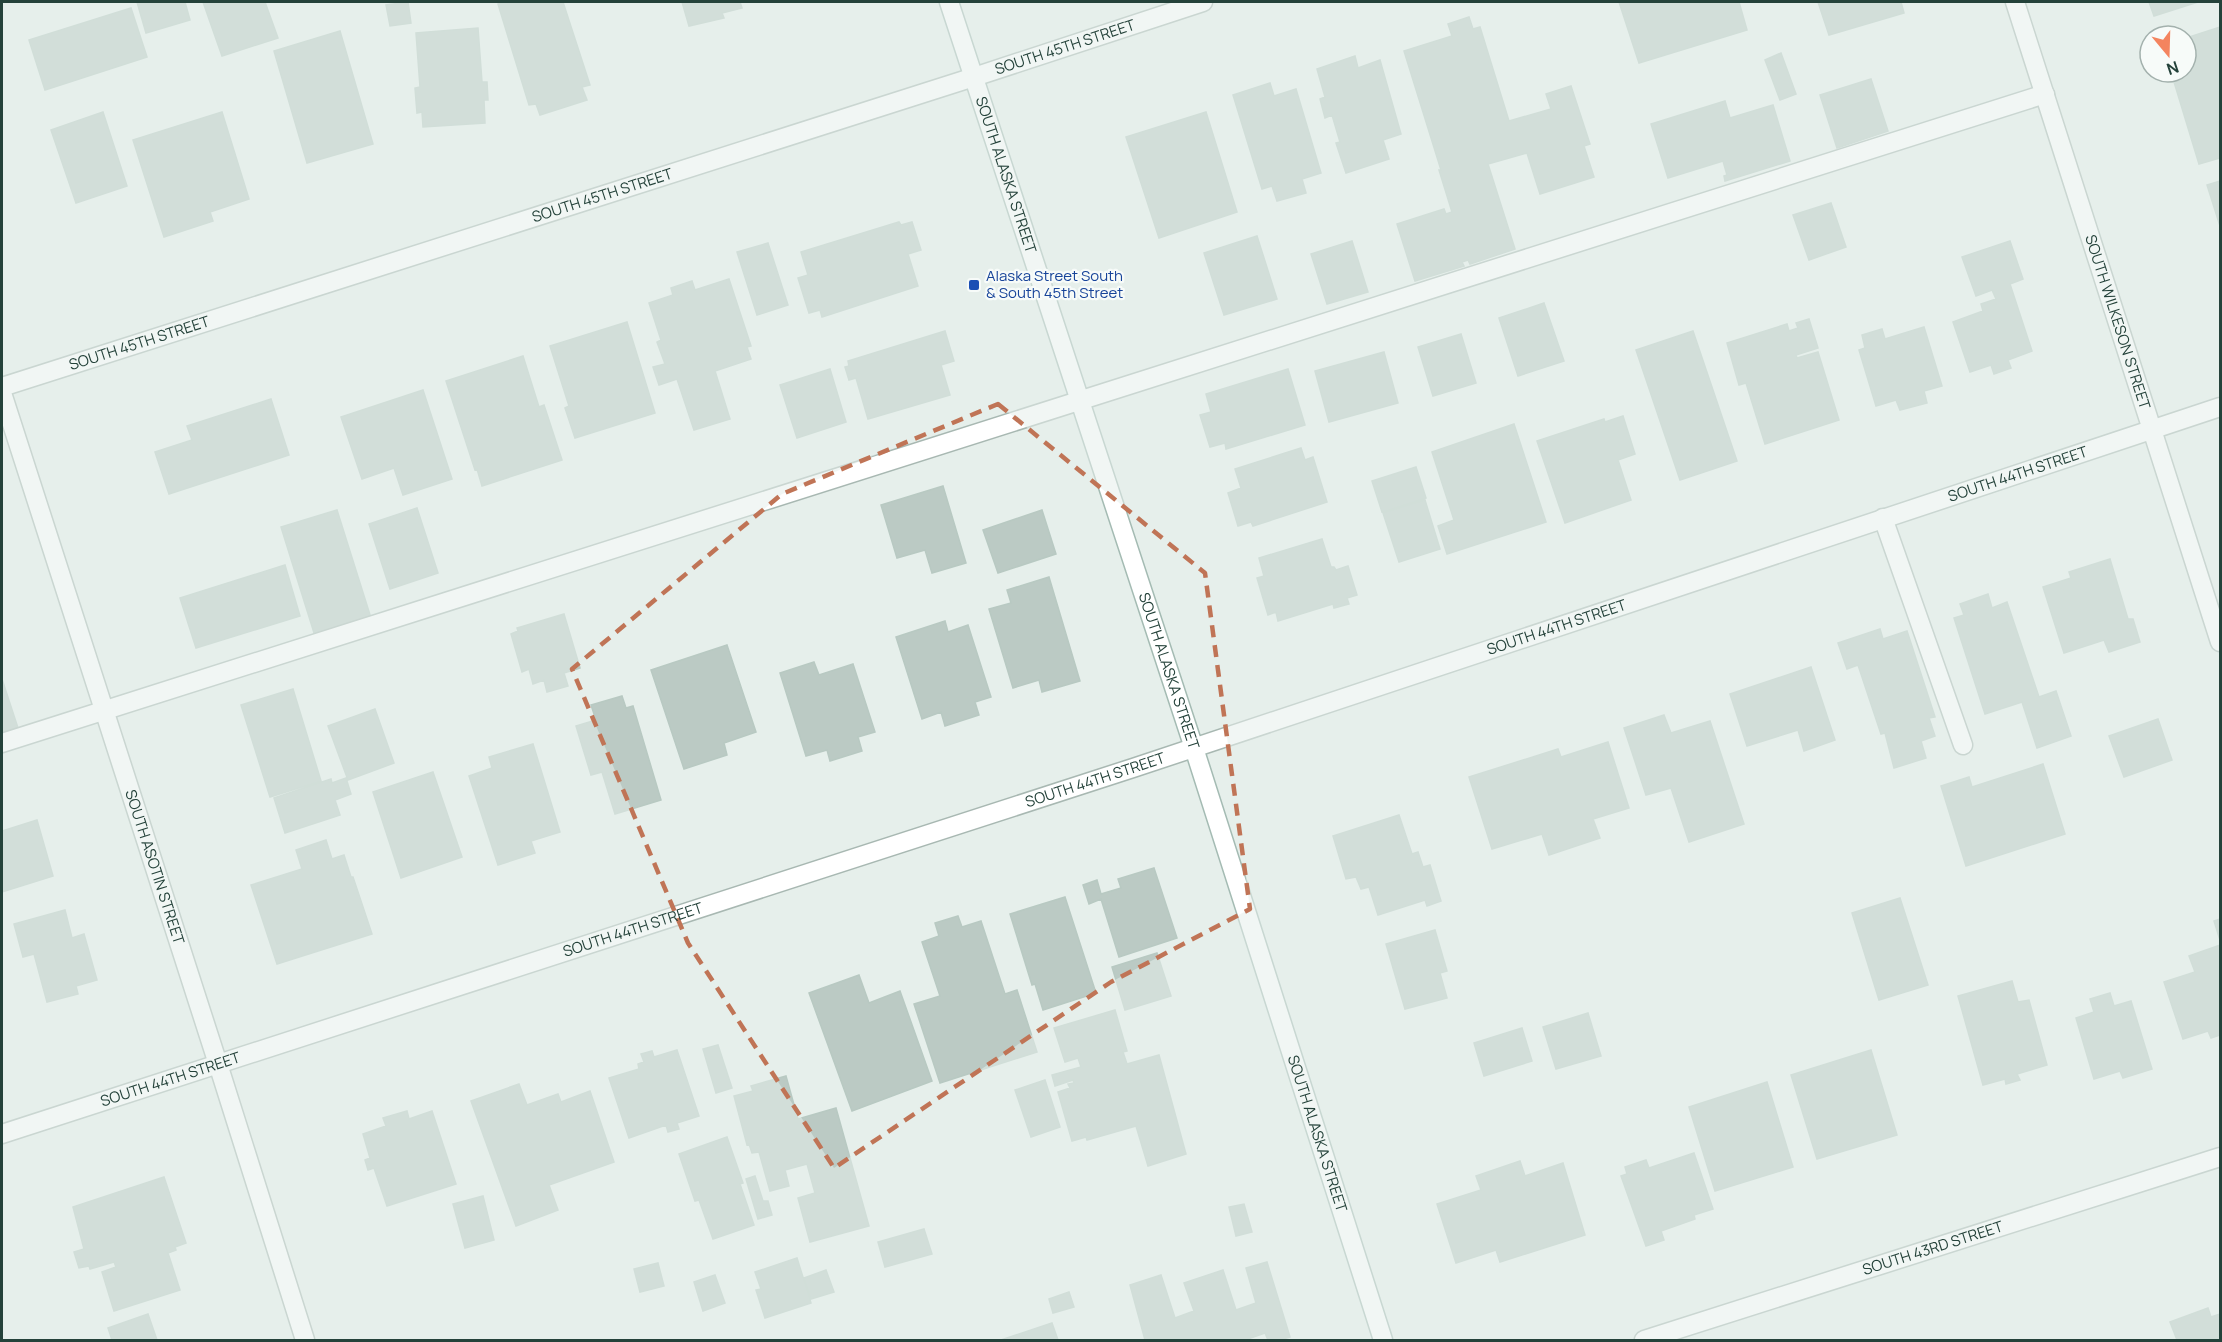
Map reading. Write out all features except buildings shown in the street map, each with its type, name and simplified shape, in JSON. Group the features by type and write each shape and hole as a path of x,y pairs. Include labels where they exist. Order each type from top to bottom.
{"street":[{"name":"SOUTH ALASKA STREET","path":"949,2 1194,748 1383,1341"},
{"name":"SOUTH 45TH STREET","path":"2,387 1203,2"},
{"name":"SOUTH WILKESON STREET","path":"2015,2 2220,642"},
{"path":"2,743 2045,94"},
{"name":"SOUTH ASOTIN STREET","path":"2,393 305,1341"},
{"name":"SOUTH 44TH STREET","path":"2,1134 1194,748 2220,407"},
{"path":"1883,518 1963,745"},
{"name":"SOUTH 43RD STREET","path":"1644,1341 2220,1157"}],"highlighted area":[{"path":"998,404 1205,573 1250,909 1111,982 834,1168 688,943 572,669 782,494"}],"place":[{"name":"Alaska Street South & South 45th Street","path":"974,285"}]}
